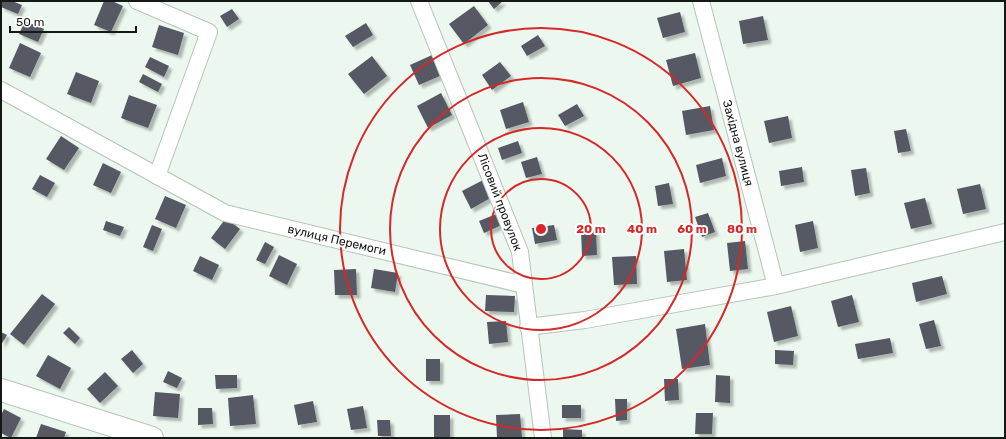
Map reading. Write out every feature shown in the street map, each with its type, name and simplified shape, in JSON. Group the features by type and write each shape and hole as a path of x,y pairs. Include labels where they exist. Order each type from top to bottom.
{"main road":[{"path":"1,390 152,438"}],"street":[{"path":"137,1 209,32 157,176"},
{"name":"Лісовий провулок","path":"419,1 520,252 528,327 543,438"},
{"name":"Західна вулиця","path":"701,1 776,286"},
{"name":"вулиця Перемоги","path":"1,90 225,213 524,285"},
{"path":"528,327 585,320 776,286 1005,232"}],"building":[{"path":"1,1 12,1 22,5 18,14 1,7"},
{"path":"104,1 112,1 123,6 111,32 94,25"},
{"path":"488,1 503,1 494,9"},
{"path":"474,6 488,25 464,44 449,24"},
{"path":"232,9 239,19 227,27 220,16"},
{"path":"680,12 685,32 663,38 657,18"},
{"path":"763,16 768,40 743,44 739,21"},
{"path":"25,21 44,29 38,42 19,34"},
{"path":"366,23 373,35 353,47 345,36"},
{"path":"159,25 184,33 178,55 152,47"},
{"path":"538,35 545,46 527,56 521,46"},
{"path":"20,43 41,53 30,77 9,68"},
{"path":"695,53 701,78 673,86 666,60"},
{"path":"432,55 442,75 419,85 410,65"},
{"path":"372,56 387,76 364,94 348,74"},
{"path":"150,57 169,66 164,77 145,67"},
{"path":"500,62 511,76 492,90 482,75"},
{"path":"76,72 99,81 91,103 67,94"},
{"path":"143,74 162,84 158,92 139,82"},
{"path":"441,93 452,115 428,128 417,106"},
{"path":"129,95 157,105 148,128 121,118"},
{"path":"523,102 529,122 506,129 500,110"},
{"path":"577,104 584,116 565,126 558,115"},
{"path":"710,106 714,130 686,135 682,111"},
{"path":"788,116 792,138 769,143 764,121"},
{"path":"906,129 911,151 898,153 894,131"},
{"path":"61,136 79,148 64,170 46,159"},
{"path":"518,141 522,153 502,160 498,148"},
{"path":"537,157 542,174 526,178 521,162"},
{"path":"722,158 726,176 700,183 696,165"},
{"path":"103,163 121,172 111,193 93,185"},
{"path":"802,167 804,182 781,186 779,171"},
{"path":"866,168 870,193 855,196 851,170"},
{"path":"40,175 55,183 47,197 32,189"},
{"path":"485,179 494,196 471,209 462,191"},
{"path":"669,183 673,204 658,206 655,186"},
{"path":"980,184 986,209 963,214 957,189"},
{"path":"165,196 186,205 176,228 155,219"},
{"path":"925,198 932,224 911,229 904,203"},
{"path":"499,213 504,224 484,233 479,221"},
{"path":"708,213 715,232 702,237 695,217"},
{"path":"226,218 240,229 225,249 211,238"},
{"path":"106,221 124,227 120,236 103,230"},
{"path":"813,221 818,248 800,252 795,225"},
{"path":"152,225 162,229 153,251 143,247"},
{"path":"554,225 557,240 535,244 532,228"},
{"path":"581,231 596,231 597,255 582,256"},
{"path":"745,241 748,269 730,271 727,243"},
{"path":"265,242 274,247 265,264 256,260"},
{"path":"684,249 687,280 667,282 664,251"},
{"path":"279,255 297,264 287,285 269,276"},
{"path":"200,256 219,265 212,280 193,271"},
{"path":"636,256 637,284 614,285 612,257"},
{"path":"356,269 357,295 335,295 334,270"},
{"path":"374,269 398,273 395,292 371,288"},
{"path":"942,276 947,294 916,302 912,283"},
{"path":"42,294 55,304 24,345 10,334"},
{"path":"486,295 515,296 514,312 485,311"},
{"path":"852,295 859,322 838,327 831,301"},
{"path":"791,306 798,336 774,342 767,312"},
{"path":"934,320 941,346 926,349 919,324"},
{"path":"506,321 508,342 489,344 487,322"},
{"path":"705,324 710,365 682,369 676,329"},
{"path":"69,327 80,338 75,344 63,333"},
{"path":"1,332 7,335 1,345"},
{"path":"890,338 893,353 858,359 855,344"},
{"path":"132,350 143,364 133,373 121,359"},
{"path":"775,350 794,351 793,365 775,364"},
{"path":"48,355 71,368 60,389 36,376"},
{"path":"426,359 440,359 440,381 426,381"},
{"path":"168,371 182,378 177,388 163,382"},
{"path":"105,372 118,386 100,403 87,389"},
{"path":"215,375 237,375 237,388 216,389"},
{"path":"716,375 730,376 730,403 715,402"},
{"path":"664,379 678,379 679,400 665,401"},
{"path":"155,392 180,394 178,418 153,416"},
{"path":"253,395 256,424 230,426 228,398"},
{"path":"615,399 627,399 627,420 616,421"},
{"path":"313,401 317,422 298,425 294,405"},
{"path":"562,405 581,405 581,418 562,418"},
{"path":"363,406 367,428 351,430 347,409"},
{"path":"198,408 212,408 213,424 198,425"},
{"path":"4,409 21,418 11,438 1,433 1,415"},
{"path":"696,413 713,413 712,434 695,434"},
{"path":"520,414 522,438 497,438 496,415"},
{"path":"434,415 450,415 450,438 434,438"},
{"path":"377,420 390,420 391,436 378,436"},
{"path":"41,424 66,432 64,438 36,438"},
{"path":"563,429 582,430 582,438 563,438"}]}
